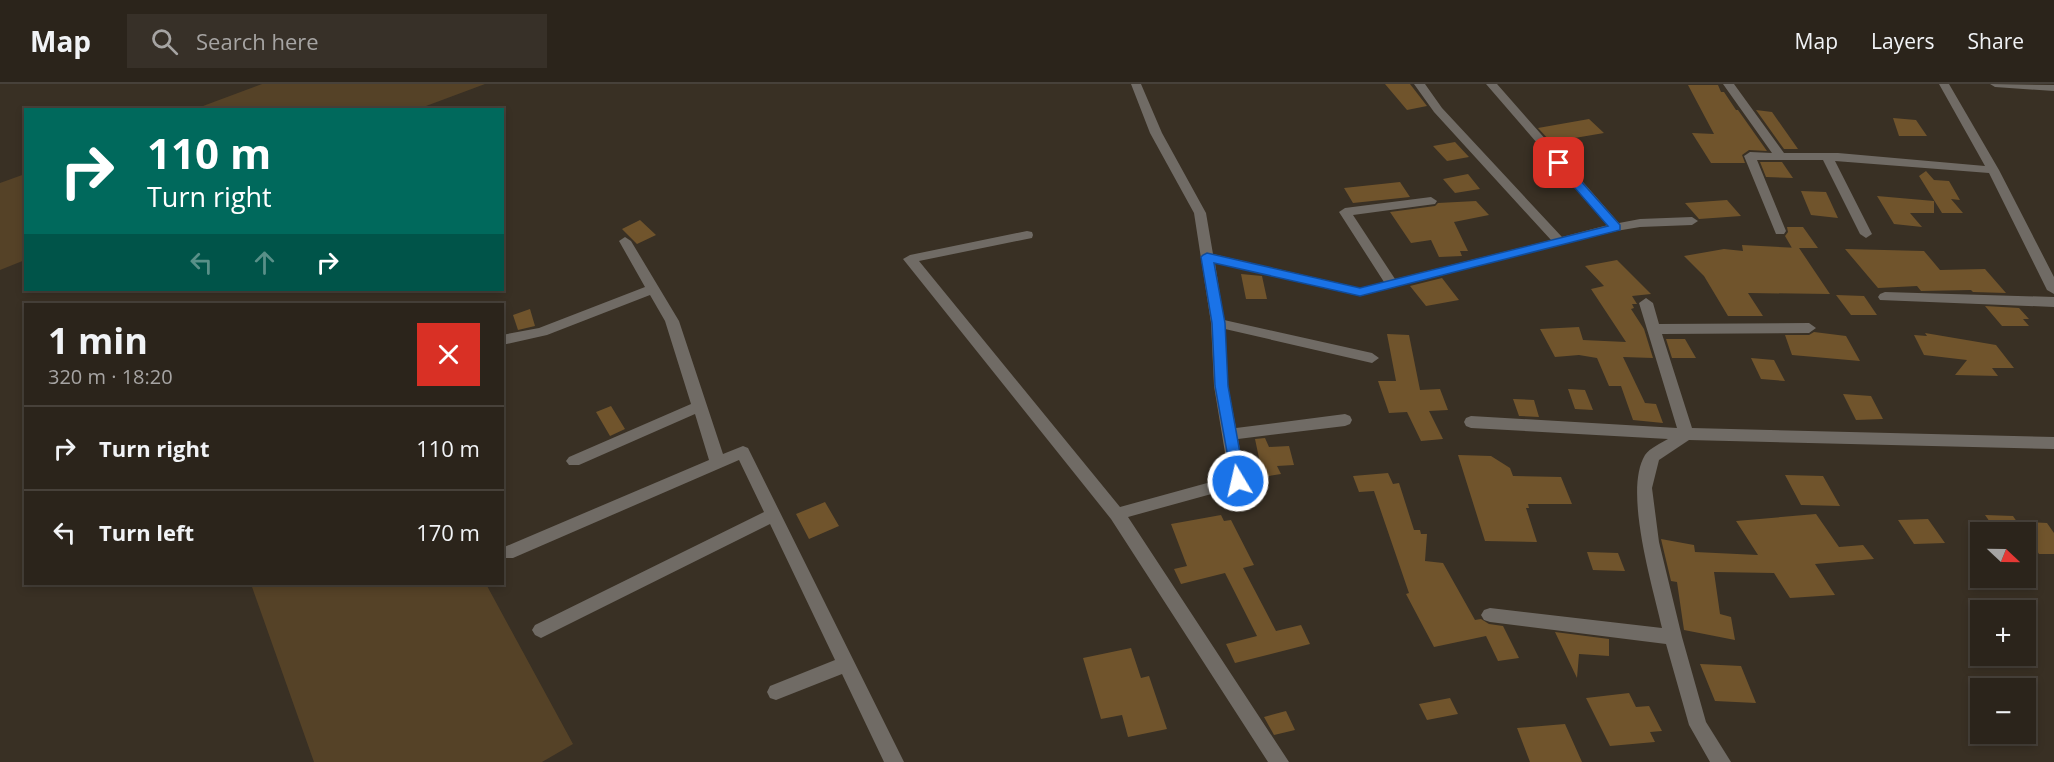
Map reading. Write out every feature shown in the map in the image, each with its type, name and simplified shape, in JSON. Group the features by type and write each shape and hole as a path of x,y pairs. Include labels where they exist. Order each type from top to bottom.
{"street":[{"path":"1117,514 1238,481 1221,386 1218,323 1200,213 1156,133 1136,84"},
{"path":"1419,84 1438,110 1560,242"},
{"path":"1491,84 1616,227"},
{"path":"1728,84 1780,156"},
{"path":"1944,84 1993,170 2054,290"},
{"path":"1995,84 2054,88"},
{"path":"1780,231 1750,156 1827,157 1993,170"},
{"path":"1827,157 1866,234"},
{"path":"1392,284 1345,212 1431,201"},
{"path":"1207,257 1360,292 1616,227 1640,223 1692,221"},
{"path":"1026,235 910,259 1117,514 1279,762"},
{"path":"625,242 672,321 718,463"},
{"path":"504,340 542,332 653,289"},
{"path":"1885,297 2054,302"},
{"path":"1646,303 1686,434"},
{"path":"1218,323 1372,358"},
{"path":"1654,329 1809,328"},
{"path":"574,461 700,406"},
{"path":"1230,434 1345,420"},
{"path":"1471,422 1686,434 2054,443"},
{"path":"1686,434 1652,457 1644,488 1651,542 1673,637 1698,725 1721,762"},
{"path":"507,553 743,452 894,762"},
{"path":"541,630 774,515"},
{"path":"1490,615 1673,637"},
{"path":"776,692 845,664"}],"shaded area":[{"path":"262,84 485,84 421,108 198,108"},
{"path":"24,174 24,260 0,270 0,183"},
{"path":"251,585 487,585 573,744 542,762 314,762"}],"building":[{"path":"1385,84 1410,84 1427,106 1407,110"},
{"path":"1688,85 1718,85 1767,151 1749,150 1742,155 1745,163 1711,163 1692,133 1714,134"},
{"path":"1756,110 1772,112 1798,149 1784,149"},
{"path":"1893,118 1916,120 1927,136 1899,136"},
{"path":"1589,119 1604,133 1551,142 1538,128"},
{"path":"1455,142 1469,157 1447,161 1433,146"},
{"path":"1760,162 1782,162 1793,178 1766,177"},
{"path":"1926,171 1934,180 1949,181 1960,200 1951,199 1963,213 1942,213 1919,176"},
{"path":"1468,174 1480,189 1455,193 1443,179"},
{"path":"1400,182 1410,197 1353,203 1344,188"},
{"path":"1801,191 1826,192 1838,218 1811,215"},
{"path":"1877,196 1934,201 1934,213 1910,213 1922,227 1894,224"},
{"path":"1727,200 1741,216 1699,219 1685,203"},
{"path":"1476,201 1489,215 1454,222 1468,251 1460,251 1462,256 1439,257 1431,240 1411,243 1390,212 1435,206 1438,203"},
{"path":"640,220 656,235 637,244 622,229"},
{"path":"1787,227 1803,227 1818,248 1792,248 1785,236 1788,232"},
{"path":"1742,245 1799,248 1830,294 1748,293 1763,316 1728,316 1704,276 1684,256 1724,249 1743,251"},
{"path":"1845,249 1924,251 1940,270 1985,269 2006,293 1973,292 1971,290 1921,291 1917,286 1878,288"},
{"path":"1617,260 1651,294 1632,296 1637,304 1632,304 1634,308 1631,309 1644,329 1653,358 1623,357 1645,403 1656,404 1663,423 1633,420 1621,386 1609,386 1597,358 1579,355 1555,357 1540,329 1579,327 1583,340 1626,342 1591,289 1604,286 1585,266"},
{"path":"1241,274 1262,276 1267,299 1246,299"},
{"path":"1442,278 1459,300 1426,306 1410,286"},
{"path":"1836,295 1864,296 1877,315 1851,315"},
{"path":"1985,306 2019,308 2029,319 2023,319 2029,326 2002,326"},
{"path":"530,309 535,326 518,330 513,315"},
{"path":"1814,332 1846,336 1860,361 1792,355 1785,335 1809,335"},
{"path":"1925,333 1996,345 2014,368 1992,368 1998,376 1955,375 1967,360 1924,355 1914,335 1927,336"},
{"path":"1387,334 1409,335 1420,390 1440,389 1448,410 1429,411 1443,439 1421,441 1407,412 1389,413 1378,381 1396,381"},
{"path":"1666,339 1685,339 1696,358 1672,358"},
{"path":"1751,358 1774,360 1785,381 1761,379"},
{"path":"1568,389 1585,390 1593,410 1575,409"},
{"path":"1843,394 1871,396 1883,419 1856,420"},
{"path":"1513,399 1534,400 1539,417 1519,416"},
{"path":"611,406 625,429 610,436 596,412"},
{"path":"1265,438 1269,447 1289,446 1294,465 1277,466 1281,474 1263,477 1255,439"},
{"path":"1458,455 1491,456 1510,468 1513,476 1561,477 1572,504 1528,504 1529,508 1526,508 1537,542 1485,541"},
{"path":"1388,473 1393,484 1399,483 1414,530 1427,534 1425,561 1443,563 1475,620 1481,619 1489,624 1503,626 1519,658 1498,661 1486,636 1434,647 1406,594 1409,593 1374,491 1359,492 1353,476"},
{"path":"1785,475 1823,476 1840,506 1801,505"},
{"path":"825,502 839,526 809,539 796,514"},
{"path":"1816,514 1839,547 1863,545 1874,559 1815,564 1835,595 1790,598 1774,573 1714,572 1720,614 1731,617 1735,640 1684,630 1677,582 1671,581 1661,539 1694,545 1695,552 1758,555 1736,521"},
{"path":"1221,515 1224,521 1231,520 1254,565 1243,568 1276,631 1301,625 1310,644 1235,663 1226,644 1257,636 1225,573 1181,584 1174,569 1187,566 1171,524"},
{"path":"1985,515 2013,516 2017,522 1990,522"},
{"path":"1928,519 1945,543 1914,544 1898,520"},
{"path":"2036,522 2047,523 2054,533 2054,554 2039,554 2036,550"},
{"path":"1587,552 1618,553 1625,571 1593,570"},
{"path":"1555,632 1609,639 1609,656 1579,654 1577,678"},
{"path":"1131,648 1141,678 1149,676 1167,729 1128,737 1122,715 1101,719 1083,658"},
{"path":"1700,664 1741,666 1756,703 1715,701"},
{"path":"1629,693 1636,707 1649,706 1662,731 1650,732 1655,742 1610,746 1586,698"},
{"path":"1450,698 1458,714 1427,720 1419,704"},
{"path":"1286,711 1295,730 1274,735 1264,717"},
{"path":"1565,724 1582,762 1530,762 1517,728"}],"route":[{"path":"1238,481 1221,386 1218,323 1207,257 1360,292 1616,227 1559,163"}]}
